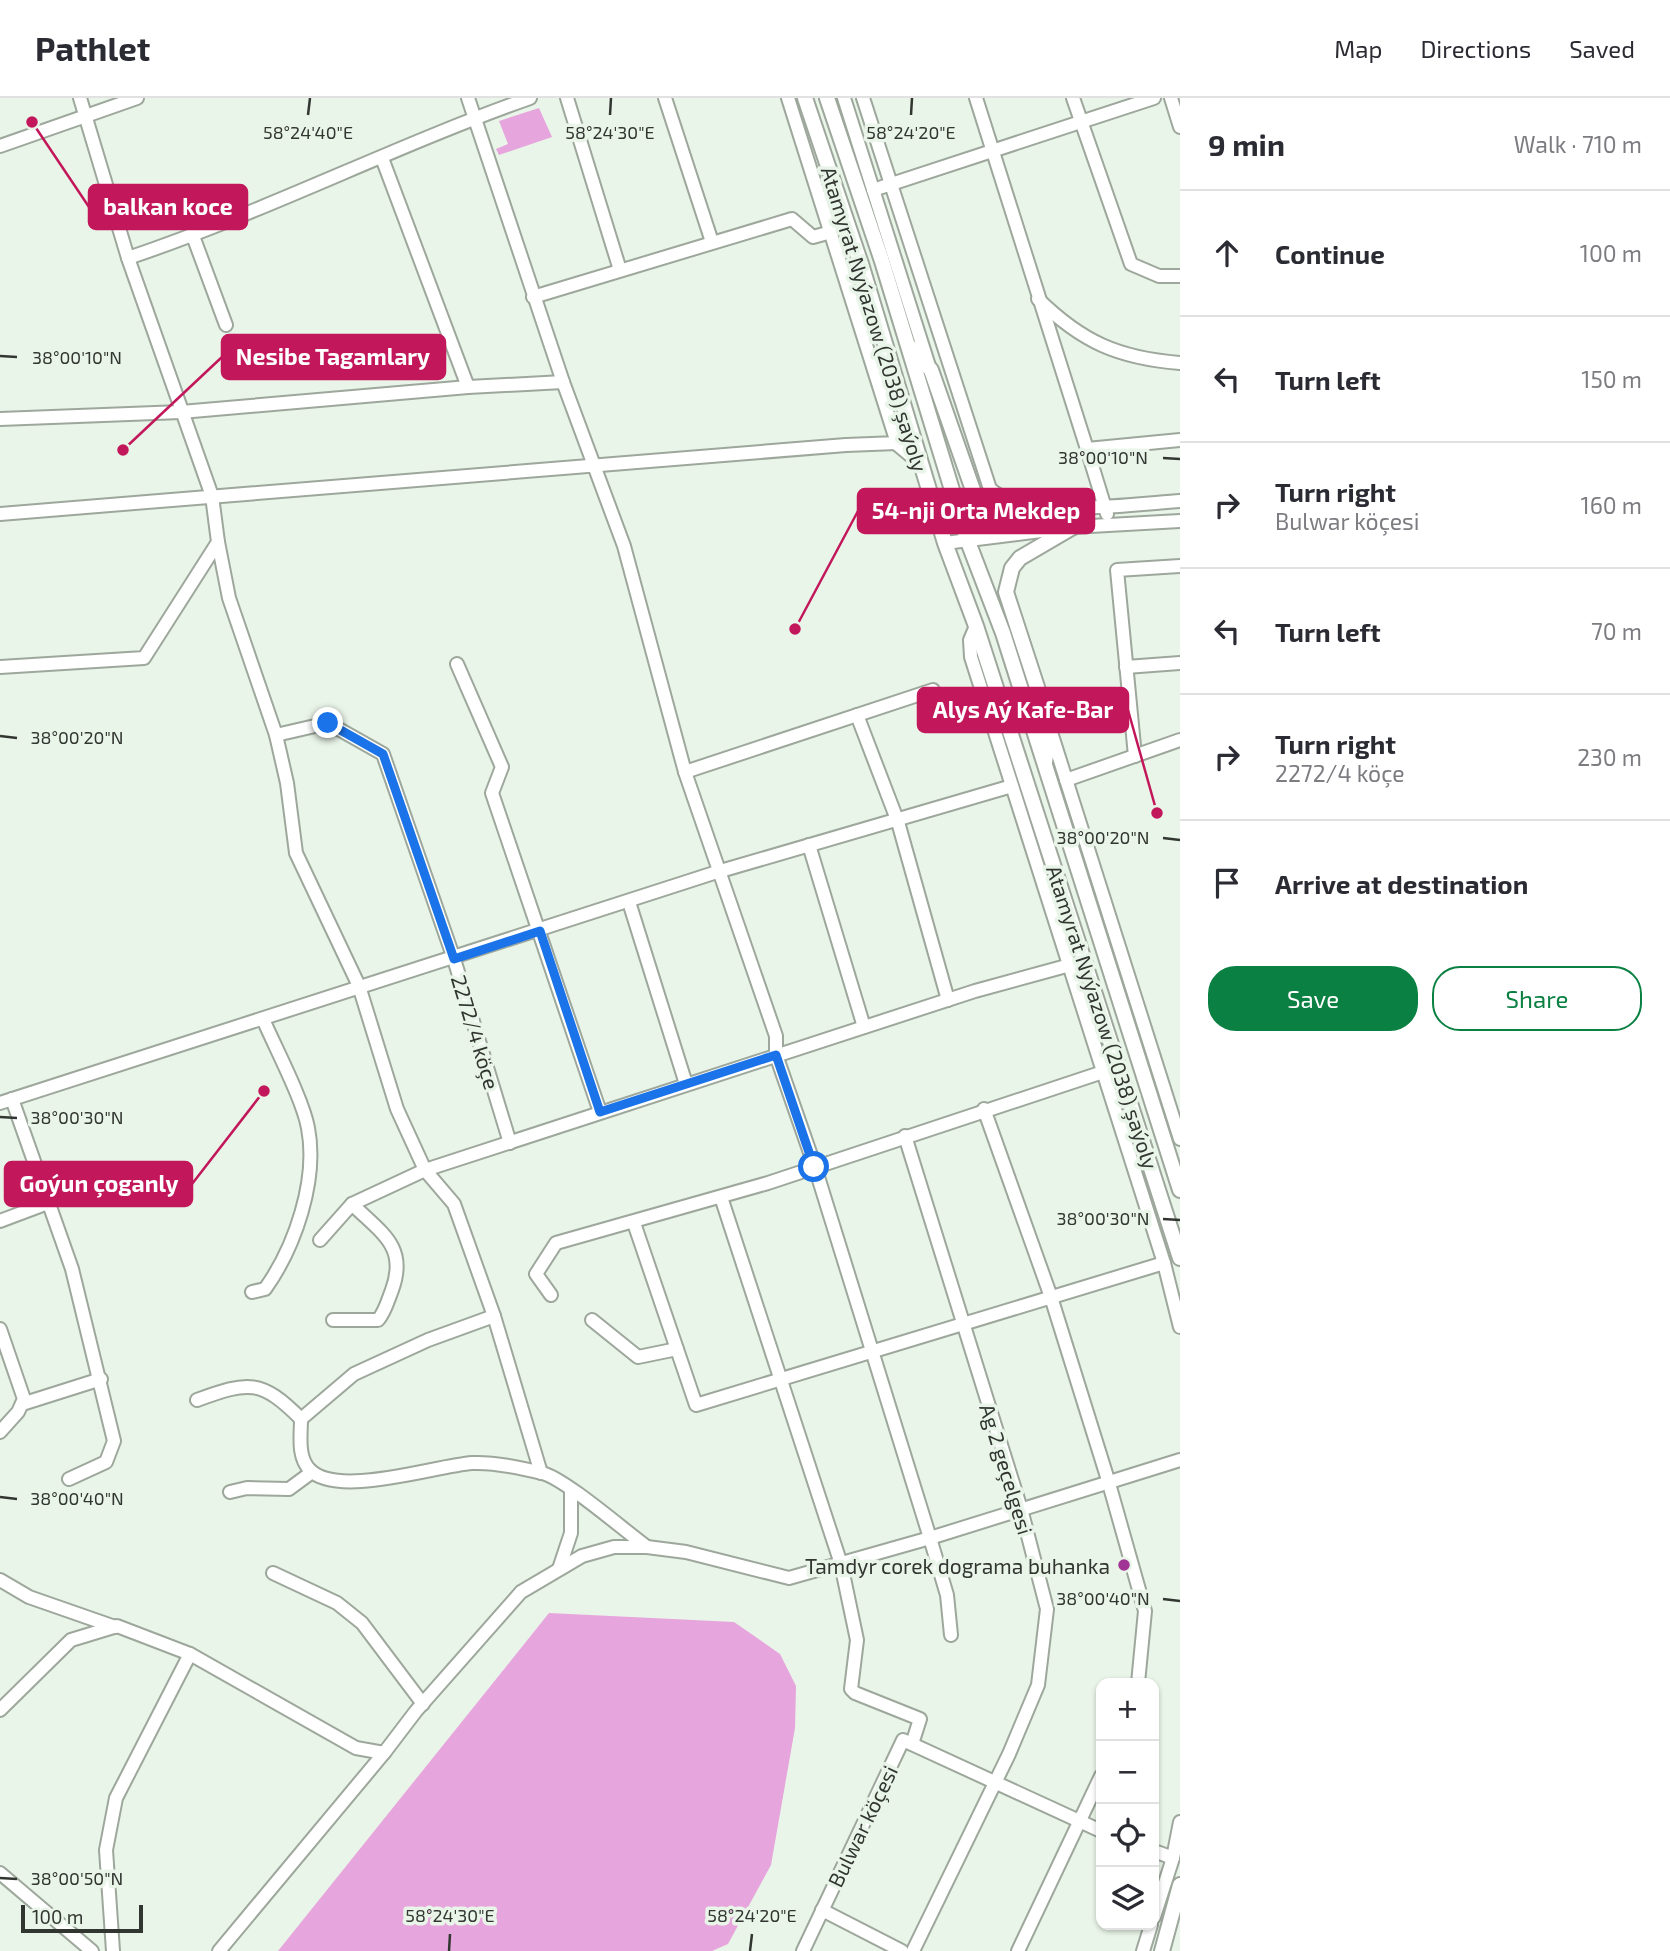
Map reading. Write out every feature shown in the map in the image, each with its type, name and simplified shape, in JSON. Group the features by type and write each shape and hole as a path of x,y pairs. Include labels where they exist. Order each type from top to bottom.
{"main road":[{"name":"Atamyrat Nyýazow (2038) şaýoly","path":"805,98 862,267 945,543 976,626 1180,1258"},
{"name":"Atamyrat Nyýazow (2038) şaýoly","path":"827,98 907,343 967,539 1003,633 1180,1190"},
{"path":"907,343 931,370 965,475 974,494 987,506 1015,517 1073,527"},
{"path":"946,469 949,426"},
{"path":"897,443 920,462"},
{"path":"1045,767 1050,727 1006,592 1012,568 1028,552 1073,527"},
{"path":"1003,633 1026,655"},
{"path":"1162,1951 1180,1885"}],"street":[{"path":"80,98 128,258 212,496 229,598 276,735 287,783 296,853 359,986 397,1109 425,1170 454,1204 494,1316 541,1473"},
{"path":"0,146 137,98"},
{"path":"468,98 509,211 533,297 624,546 685,772 717,872 776,1036 776,1055 814,1167 930,1538 947,1595 951,1635"},
{"path":"128,258 193,236 475,117 530,98"},
{"path":"567,98 620,270"},
{"path":"665,98 712,242"},
{"path":"0,514 897,443 789,98"},
{"path":"844,98 931,370"},
{"path":"863,98 990,489 1000,498 1063,508 1180,501"},
{"path":"976,98 991,153 1110,525"},
{"path":"1073,98 1131,264 1152,274 1180,275"},
{"path":"873,190 892,186 1154,98"},
{"path":"1171,98 1180,127"},
{"path":"382,158 468,387"},
{"path":"533,297 792,219 813,237 831,232"},
{"path":"193,236 226,325"},
{"path":"1036,296 1066,326 1086,340 1119,353 1180,363"},
{"path":"0,419 181,412 468,387 563,382"},
{"path":"1087,449 1180,440"},
{"path":"945,543 1073,527 1180,521"},
{"path":"0,667 144,658 218,542"},
{"path":"1135,756 1117,570 1180,566"},
{"path":"976,626 970,640 971,657 1164,1263 1180,1327"},
{"path":"1126,667 1180,663"},
{"path":"457,664 502,767 492,793 600,1112"},
{"path":"685,772 933,690"},
{"path":"857,715 898,822 948,1000"},
{"name":"2272/4 köçe","path":"276,735 328,723 383,754 454,959 510,1143"},
{"path":"1050,727 1180,1139"},
{"path":"1066,780 1180,740"},
{"path":"69,1479 106,1462 113,1451 114,1441 72,1269 6,1101 359,986 454,959 717,872 898,822 1012,786"},
{"path":"809,845 864,1027"},
{"path":"629,902 686,1084"},
{"path":"320,1240 352,1204 425,1170 948,1000 1070,965"},
{"path":"252,1292 265,1289 280,1268 293,1237 310,1161 308,1126 263,1019"},
{"path":"551,1295 536,1275 556,1243 720,1197 1103,1072"},
{"path":"984,1109 1051,1297 1108,1480 1145,1611 1138,1678"},
{"name":"Ag 2 geçelgesi","path":"905,1136 1021,1509 1048,1609 1038,1685 996,1780 913,1951"},
{"path":"720,1197 841,1564 858,1640 851,1689 920,1719 908,1742 996,1780 1080,1824 1096,1829"},
{"path":"0,1220 48,1203"},
{"path":"333,1320 378,1320 399,1270 395,1251 388,1241 352,1204"},
{"path":"634,1223 696,1405 1164,1263"},
{"path":"494,1316 428,1340 354,1374 301,1419 300,1447 306,1465 312,1472 338,1482 474,1463 541,1473 571,1491 647,1547"},
{"path":"592,1320 638,1357 677,1349"},
{"path":"0,1329 24,1399 0,1432"},
{"path":"22,1404 101,1379"},
{"path":"197,1400 233,1387 249,1386 272,1392 301,1419"},
{"path":"219,1951 423,1704 522,1592 582,1556 614,1547 647,1547 686,1552 789,1578 930,1538 1108,1480 1180,1460"},
{"path":"230,1492 247,1488 289,1489 312,1472"},
{"path":"559,1569 571,1533 571,1491"},
{"path":"273,1573 337,1603 362,1623 423,1704"},
{"path":"0,1580 29,1597 190,1654 356,1748 384,1753"},
{"path":"0,1710 71,1640 115,1627"},
{"path":"113,1951 106,1850 116,1798 190,1654"},
{"name":"Bulwar köçesi","path":"803,1951 908,1742"},
{"path":"1018,1951 1096,1787"},
{"path":"1159,1901 1173,1858 1180,1822"},
{"path":"1159,1853 1173,1858"},
{"path":"0,1873 92,1951"},
{"path":"822,1910 902,1951"},
{"path":"1143,1951 1149,1930"}],"shaded area":[{"path":"539,108 552,137 499,155 496,149 508,144 499,121"},
{"path":"549,1613 734,1622 780,1654 796,1686 795,1728 771,1865 728,1944 712,1951 278,1951"}],"place":[{"name":"balkan koce","path":"32,122"},
{"name":"Nesibe Tagamlary","path":"123,450"},
{"name":"54-nji Orta Mekdep","path":"795,629"},
{"name":"Alys Aý Kafe-Bar","path":"1157,813"},
{"name":"Goýun çoganly","path":"264,1091"},
{"name":"Tamdyr corek dograma buhanka","path":"1124,1565"}],"route":[{"path":"328,723 383,754 454,959 540,931 600,1112 776,1055 814,1167"}]}
